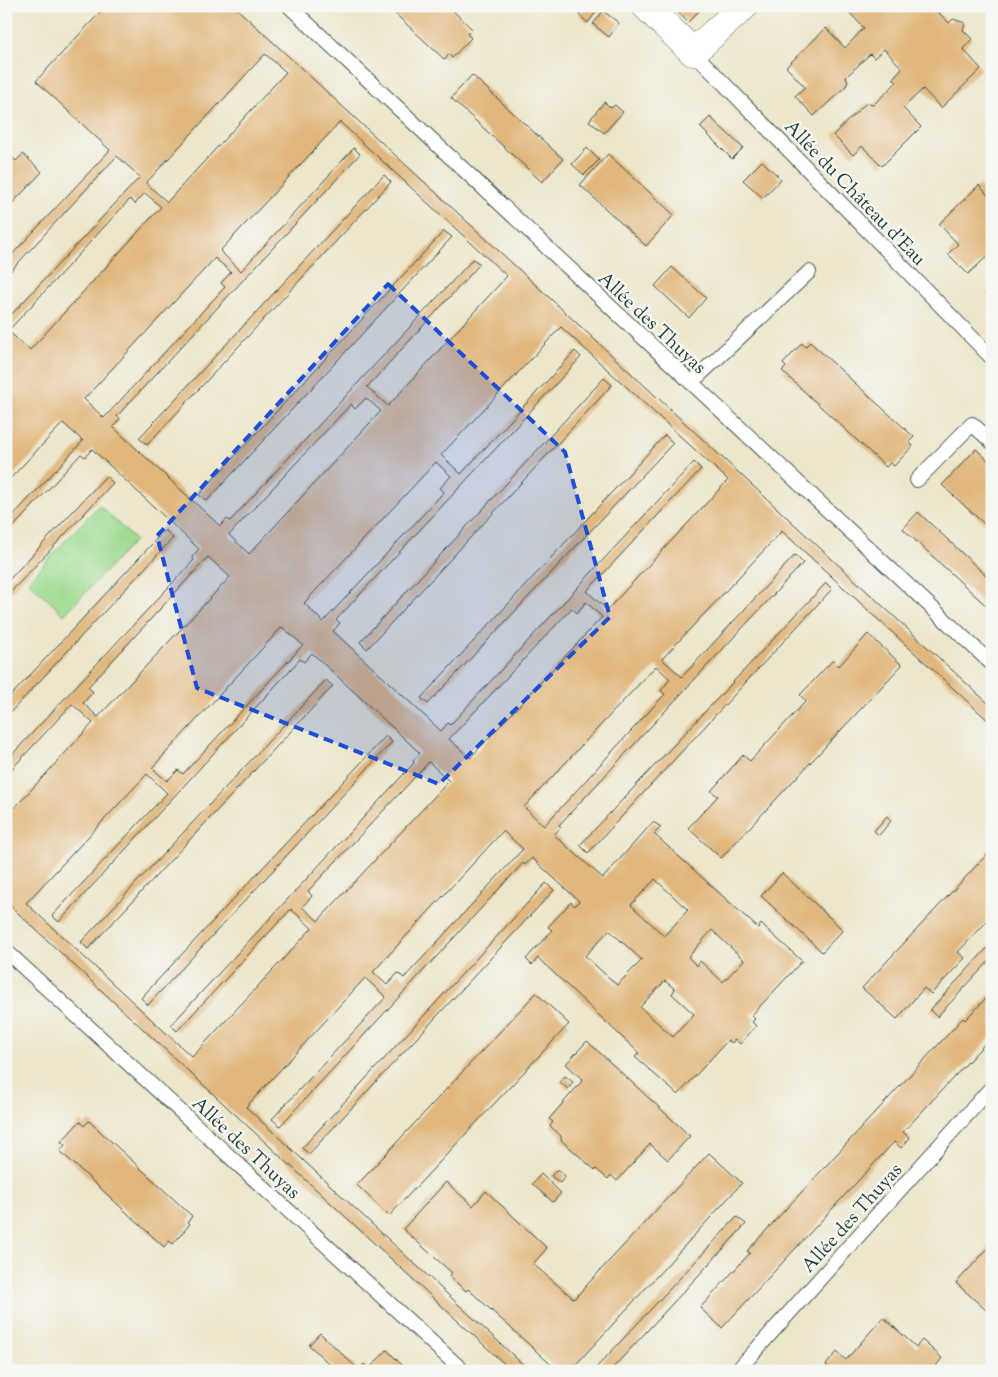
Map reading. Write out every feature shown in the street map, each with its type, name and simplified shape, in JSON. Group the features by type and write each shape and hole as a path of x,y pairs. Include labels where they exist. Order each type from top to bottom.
{"street":[{"path":"646,6 693,52 744,6"}],"lane":[{"name":"Allée des Thuyas","path":"289,6 992,664"},
{"name":"Allée du Château d'Eau","path":"693,52 992,358"},
{"path":"691,383 809,272"},
{"path":"917,480 972,424 992,442"},
{"name":"Allée des Thuyas","path":"6,950 463,1371"},
{"name":"Allée des Thuyas","path":"737,1371 992,1088"}],"highlighted area":[{"path":"388,284 565,452 610,617 439,784 197,688 157,536"}],"green space":[{"path":"99,505 135,540 64,615 28,581"}],"building":[{"path":"106,6 234,6 992,707 992,724 782,531 662,659 682,677 795,555 803,563 559,825 561,827 554,835 603,878 653,822 661,827 654,834 758,928 761,924 802,961 751,1016 755,1019 752,1022 756,1026 740,1044 735,1039 732,1043 728,1040 678,1095 635,1057 639,1053 538,958 532,965 526,959 552,930 548,927 571,902 574,906 579,901 532,858 525,865 523,863 280,1126 272,1119 386,997 365,978 246,1107 530,1371 512,1371 6,902 6,817 93,723 72,704 6,775 6,761 194,560 192,557 199,549 92,449 85,457 81,454 6,535 6,523 83,441 63,423 6,483 6,376 9,373 6,371 6,316 10,316 140,177 117,156 6,276 6,261 110,150 36,81","holes":["265,54 286,72 167,202 146,183","340,122 507,276 388,406 367,387 480,264 473,259 230,521 227,519 220,526 113,427 120,419 117,416 360,154 354,148 241,271 220,251","145,193 161,207 30,350 8,331 130,199 135,204","215,258 231,272 221,283 225,287 104,418 84,399","561,327 728,480 607,610 587,591 701,469 694,462 450,725 448,723 441,731 333,631 340,623 336,620 581,357 575,351 461,474 441,455","366,398 381,411 249,554 229,535 351,404 355,409","436,462 451,476 440,488 444,492 323,622 304,603","208,557 230,577 98,717 83,703 93,692 88,687","586,602 602,617 470,758 449,739 572,608 577,613","282,627 303,645 183,774 178,770 167,781 152,768","312,653 420,753 413,761 414,763 171,1025 177,1031 291,909 312,928 192,1057 26,903 147,774 167,793 52,916 59,922 300,659 304,662","656,666 670,679 661,691 665,694 544,826 524,807","429,762 449,781 318,921 302,907 312,896 308,891","503,831 523,849 404,978 398,973 387,985 373,972","655,879 688,910 664,936 631,905","609,930 642,960 617,985 585,956","712,930 744,960 723,982 700,961 697,966 688,957","665,981 675,989 672,994 694,1014 673,1037 640,1007"]},
{"path":"387,6 448,6 472,29 467,34 471,38 452,58 449,54 445,60"},
{"path":"586,6 597,6 599,8 588,23 579,15"},
{"path":"671,6 704,6 688,22"},
{"path":"848,6 932,6 949,23 953,19 965,23 963,30 972,39 963,49 981,69 941,108 923,89 903,108 921,127 882,166 862,146 853,155 833,135 865,104 870,103 873,105 897,82 893,78 902,68 884,49 874,58 870,54 846,77 848,81 846,86 814,116 795,96 805,87 786,67 826,28 845,48 864,28 846,9"},
{"path":"603,11 619,23 609,37 593,24"},
{"path":"472,75 563,159 542,182 451,98"},
{"path":"604,102 611,108 615,105 623,112 604,133 589,121"},
{"path":"710,117 743,148 732,159 700,127"},
{"path":"587,148 599,160 584,175 572,164"},
{"path":"6,152 16,161 23,154 42,172 6,210"},
{"path":"608,154 674,215 646,246 580,185"},
{"path":"762,161 781,179 763,198 743,180"},
{"path":"384,175 391,182 147,445 139,438"},
{"path":"979,185 992,200 992,252 968,274 948,254 958,244 939,224"},
{"path":"444,231 452,237 207,501 199,495"},
{"path":"672,267 706,298 689,318 655,286"},
{"path":"992,287 992,298 986,293"},
{"path":"810,342 914,437 909,442 913,446 894,466 890,463 886,467 782,371 786,367 783,364 802,343 805,347"},
{"path":"604,378 612,385 367,649 360,642"},
{"path":"665,435 673,443 428,704 421,698"},
{"path":"976,449 992,464 992,531 942,485"},
{"path":"106,476 113,483 6,597 6,583"},
{"path":"918,512 992,581 992,611 903,529"},
{"path":"165,530 173,538 6,717 6,701"},
{"path":"826,583 832,589 588,853 580,845"},
{"path":"868,634 902,665 721,858 688,828 718,796 711,791 743,755 750,761 806,701 800,695 833,660 839,666"},
{"path":"326,680 333,686 88,949 81,942"},
{"path":"386,736 392,742 148,1005 141,998"},
{"path":"887,816 891,821 879,835 874,831"},
{"path":"992,849 992,916 958,952 965,958 931,994 924,988 897,1019 862,988"},
{"path":"782,873 843,930 822,952 761,896"},
{"path":"546,883 554,890 309,1154 302,1148"},
{"path":"992,943 992,958 937,1017 930,1010"},
{"path":"992,992 992,1036 903,1132 910,1138 901,1148 894,1142 722,1328 700,1308 750,1253 747,1251 963,1018 965,1020"},
{"path":"536,993 569,1024 389,1216 357,1185"},
{"path":"587,1041 690,1136 668,1160 650,1144 617,1181 611,1175 608,1179 561,1140 561,1136 550,1126 553,1122 549,1119 583,1080 566,1064"},
{"path":"565,1076 573,1082 568,1089 560,1082"},
{"path":"80,1121 84,1126 89,1121 192,1216 188,1222 190,1224 173,1244 169,1241 164,1247 60,1151 65,1145 61,1142"},
{"path":"709,1153 742,1183 570,1371 558,1371 468,1289 466,1291 449,1276 452,1273 403,1229 446,1182 473,1206 486,1191 547,1248 533,1264 574,1299"},
{"path":"558,1169 565,1176 560,1183 551,1176"},
{"path":"541,1174 561,1193 553,1202 532,1184"},
{"path":"737,1217 746,1224 610,1371 593,1371"},
{"path":"992,1244 992,1304 986,1310 956,1283"},
{"path":"883,1317 916,1347 922,1340 942,1358 936,1366 942,1371 833,1371 826,1365 837,1352 846,1360"},
{"path":"320,1333 359,1370 364,1364 369,1369 387,1350 408,1371 337,1371 309,1345"}]}
